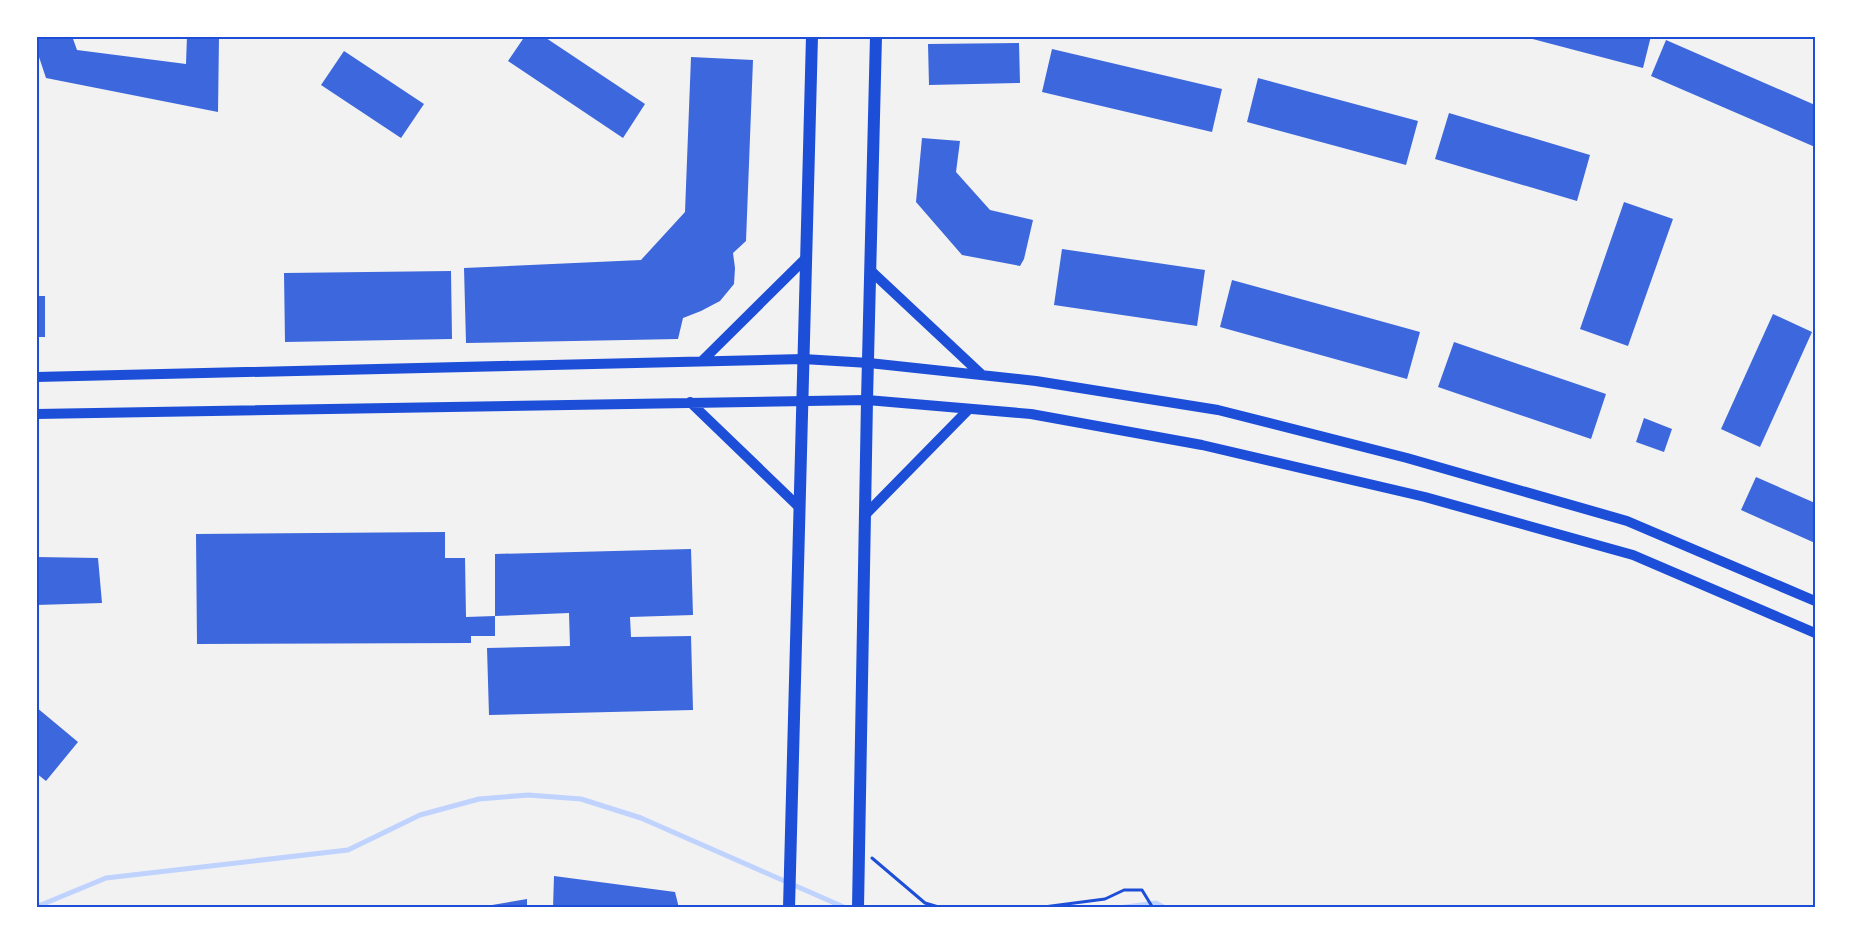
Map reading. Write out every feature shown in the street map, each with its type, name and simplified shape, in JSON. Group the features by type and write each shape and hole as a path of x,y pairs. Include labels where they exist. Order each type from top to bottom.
{"main road":[{"path":"789,908 790,813 812,36"},
{"path":"858,908 876,36"},
{"path":"702,361 806,258"},
{"path":"871,271 982,375"},
{"path":"36,377 803,358 869,363 1036,381 1218,410 1407,458 1628,521 1815,601"},
{"path":"36,414 801,400 867,400 1031,414 1202,445 1425,497 1633,555 1815,633"},
{"path":"690,402 799,508"},
{"path":"866,514 969,409"}],"path":[{"path":"858,846 925,902 942,908"},
{"path":"1036,908 1105,899 1124,890 1142,890 1153,908"}],"building":[{"path":"36,36 72,36 77,50 186,64 187,36 219,36 218,112 46,78 36,48"},
{"path":"525,36 543,36 645,104 623,138 508,61"},
{"path":"1521,36 1651,36 1643,68"},
{"path":"1666,40 1815,105 1815,147 1651,76"},
{"path":"1019,43 1020,83 929,85 928,44"},
{"path":"1052,49 1222,89 1212,132 1042,92"},
{"path":"344,51 424,104 401,138 321,85"},
{"path":"691,57 753,60 746,241 733,253 735,268 734,284 720,301 683,318 678,339 466,343 464,268 641,260 685,212"},
{"path":"1258,78 1418,121 1406,165 1247,122"},
{"path":"1449,113 1590,155 1577,201 1435,159"},
{"path":"922,138 960,141 956,172 990,210 1033,220 1024,259 1020,266 962,255 916,202"},
{"path":"1624,202 1673,219 1628,346 1580,329"},
{"path":"1062,249 1205,270 1197,326 1054,305"},
{"path":"451,271 452,339 285,342 284,273"},
{"path":"1232,280 1420,332 1407,379 1220,327"},
{"path":"36,296 45,296 45,337 36,337"},
{"path":"1773,314 1812,332 1760,447 1721,429"},
{"path":"1454,342 1606,394 1591,439 1438,387"},
{"path":"1644,418 1672,429 1664,452 1636,442"},
{"path":"1756,477 1815,503 1815,543 1741,510"},
{"path":"445,532 445,558 465,558 466,617 495,616 495,636 471,636 471,643 197,644 196,534"},
{"path":"691,549 693,615 630,617 631,637 691,636 693,710 489,715 487,648 570,646 569,613 495,616 495,554"},
{"path":"36,557 98,558 102,603 36,605"},
{"path":"36,707 78,742 46,781 36,773"},
{"path":"554,876 675,892 679,908 553,908"},
{"path":"527,899 527,908 480,908 480,907"}],"waterway":[{"path":"36,907 106,878 348,850 420,815 479,799 528,795 581,799 641,818 846,908"},
{"path":"1119,908 1156,903 1165,908"}]}
